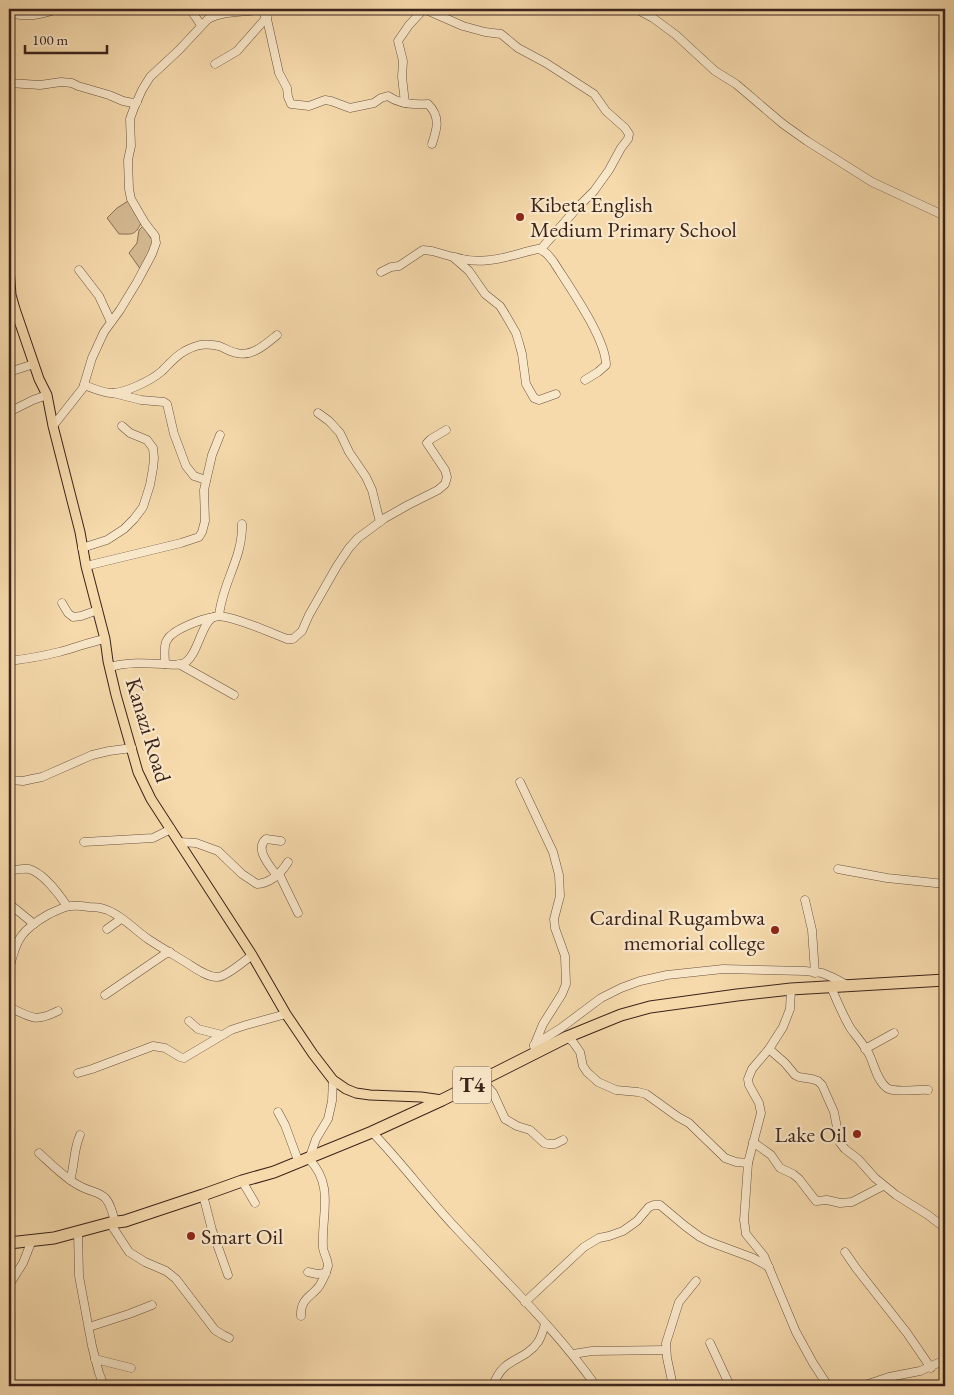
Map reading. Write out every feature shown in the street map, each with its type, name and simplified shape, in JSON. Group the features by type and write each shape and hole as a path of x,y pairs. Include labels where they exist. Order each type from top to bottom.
{"highway":[{"name":"T4","path":"9,1243 54,1238 143,1216 304,1161 442,1100 479,1081 533,1049 650,1007 791,989 945,980"}],"main road":[{"name":"Kanazi Road","path":"9,268 11,295 34,364 47,395 80,532 86,566 105,639 116,695 138,772 144,786 252,955 286,1014 313,1054 334,1080 346,1089 363,1094 442,1100"}],"street":[{"path":"9,13 22,16 40,15 58,9"},
{"path":"190,9 201,25"},
{"path":"53,426 84,385 92,358 104,332 138,282 156,243 154,236 131,199 128,189 128,160 131,146 130,119 136,102 150,77 179,50 201,25 214,16 262,9 267,17 279,72 287,88 290,104 309,106 325,100 350,108 374,103 388,96 412,105 428,104 438,121 432,144"},
{"path":"381,272 391,267 399,266 422,246 453,257 479,262 541,249 577,208 594,192 629,134 590,92 546,63 518,48 501,34 463,26 424,9 409,25 398,41 403,61 402,77 405,103"},
{"path":"636,9 653,18 676,35 715,71 736,84 783,124 807,141 872,182 945,216"},
{"path":"215,64 237,51 267,17"},
{"path":"9,83 40,85 61,82 72,83 123,101 136,102"},
{"path":"541,249 548,254 573,293 593,326 603,350 606,365 585,380"},
{"path":"453,257 469,271 485,294 500,306 516,333 524,364 525,381 534,398 539,400 556,394"},
{"path":"79,270 99,296 111,322"},
{"path":"113,393 131,388 150,379 176,356 201,345 215,346 242,354 254,351 277,335"},
{"path":"9,372 34,364"},
{"path":"84,385 100,391 167,404 176,440 186,466 194,476 206,480"},
{"path":"9,412 47,395"},
{"path":"318,413 340,433 353,458 366,477 372,490 380,522"},
{"path":"82,548 108,540 129,524 143,508 153,468 153,448 148,440 130,433 122,426"},
{"path":"165,664 166,641 169,637 199,620 216,616 236,620 287,639 296,637 302,631 309,615 349,548 358,538 380,522 438,490 445,484 447,478 445,470 427,444 431,439 446,430"},
{"path":"86,566 181,543 198,537 202,532 204,520 206,480 212,455 220,435"},
{"path":"110,668 121,664 179,664 184,663 190,658 206,625 210,619 216,616 240,548 242,524"},
{"path":"62,603 73,617 98,610"},
{"path":"9,661 60,652 105,639"},
{"path":"179,664 234,695"},
{"path":"10,782 42,776 92,755 132,748"},
{"path":"520,782 557,864 560,896 554,919 555,928 565,956 566,984 562,994 543,1024 533,1049"},
{"path":"84,842 153,838 171,829"},
{"path":"281,841 266,839 261,846 264,856 278,875 298,913"},
{"path":"179,842 196,843 218,851 242,874 257,884 267,882 278,875 288,862"},
{"path":"9,871 25,869 37,872 67,906"},
{"path":"838,869 887,878 931,881 945,884"},
{"path":"805,900 812,930 816,973"},
{"path":"9,970 18,940 25,931 67,906 79,905 105,909 148,939 210,976 223,976 252,955"},
{"path":"12,906 34,924"},
{"path":"107,929 121,919"},
{"path":"9,944 18,940"},
{"path":"105,994 170,952"},
{"path":"533,1049 601,998 640,981 667,975 723,969 805,971 822,973 848,986"},
{"path":"832,987 847,1021 887,1088 898,1091 928,1090"},
{"path":"791,989 790,1010 782,1027 769,1049 752,1069 748,1079 749,1085 759,1102 761,1113 748,1163 744,1220 746,1234 764,1256 788,1316 813,1364 828,1386"},
{"path":"9,1007 36,1018 47,1017 58,1011"},
{"path":"78,1073 153,1046 165,1048 184,1058 222,1035 246,1025 286,1014"},
{"path":"189,1021 198,1028 222,1035"},
{"path":"865,1049 894,1034"},
{"path":"567,1037 580,1052 583,1066 587,1072 598,1082 616,1090 646,1094 689,1123 725,1158 736,1162 748,1163"},
{"path":"769,1049 795,1075 812,1078 822,1085 834,1112 842,1147 858,1159 883,1186 945,1228"},
{"path":"304,1161 328,1119 334,1080"},
{"path":"479,1081 488,1086 494,1093 505,1118 517,1126 530,1130 544,1143 554,1144 563,1140"},
{"path":"278,1112 304,1161 316,1166 325,1191 323,1249 328,1263 326,1273 319,1287 307,1297 302,1305 300,1310 301,1316"},
{"path":"372,1132 433,1204 573,1354 596,1386"},
{"path":"70,1180 73,1172 73,1159 80,1135"},
{"path":"753,1142 772,1154 780,1168 799,1179 816,1201 827,1200 846,1204 883,1186"},
{"path":"39,1153 70,1180 81,1187 104,1196 112,1209 113,1223 129,1252 145,1262 166,1271 176,1279 215,1330 229,1338"},
{"path":"242,1181 255,1203"},
{"path":"203,1196 212,1230 228,1275"},
{"path":"525,1302 584,1247 599,1238 623,1231 637,1221 649,1207 654,1205 660,1205 700,1237 753,1258 769,1267"},
{"path":"78,1232 79,1276 95,1359 104,1386"},
{"path":"9,1285 23,1263 32,1240"},
{"path":"845,1252 907,1333 931,1368"},
{"path":"308,1272 314,1274 326,1273"},
{"path":"673,1386 666,1344 680,1302 696,1281"},
{"path":"89,1327 129,1314 152,1304"},
{"path":"493,1386 503,1367 537,1344 545,1324"},
{"path":"710,1342 730,1386"},
{"path":"573,1354 599,1350 666,1350"},
{"path":"95,1359 131,1368"},
{"path":"862,1386 889,1377 931,1368 945,1360"}],"shaded area":[{"path":"128,201 141,223 133,233 119,234 107,218"},
{"path":"143,226 154,243 141,270 129,253 137,243 139,230"}],"place":[{"name":"Kibeta English Medium Primary School","path":"520,217"},
{"name":"Cardinal Rugambwa memorial college","path":"775,930"},
{"name":"Lake Oil","path":"857,1134"},
{"name":"Smart Oil","path":"191,1236"}]}
